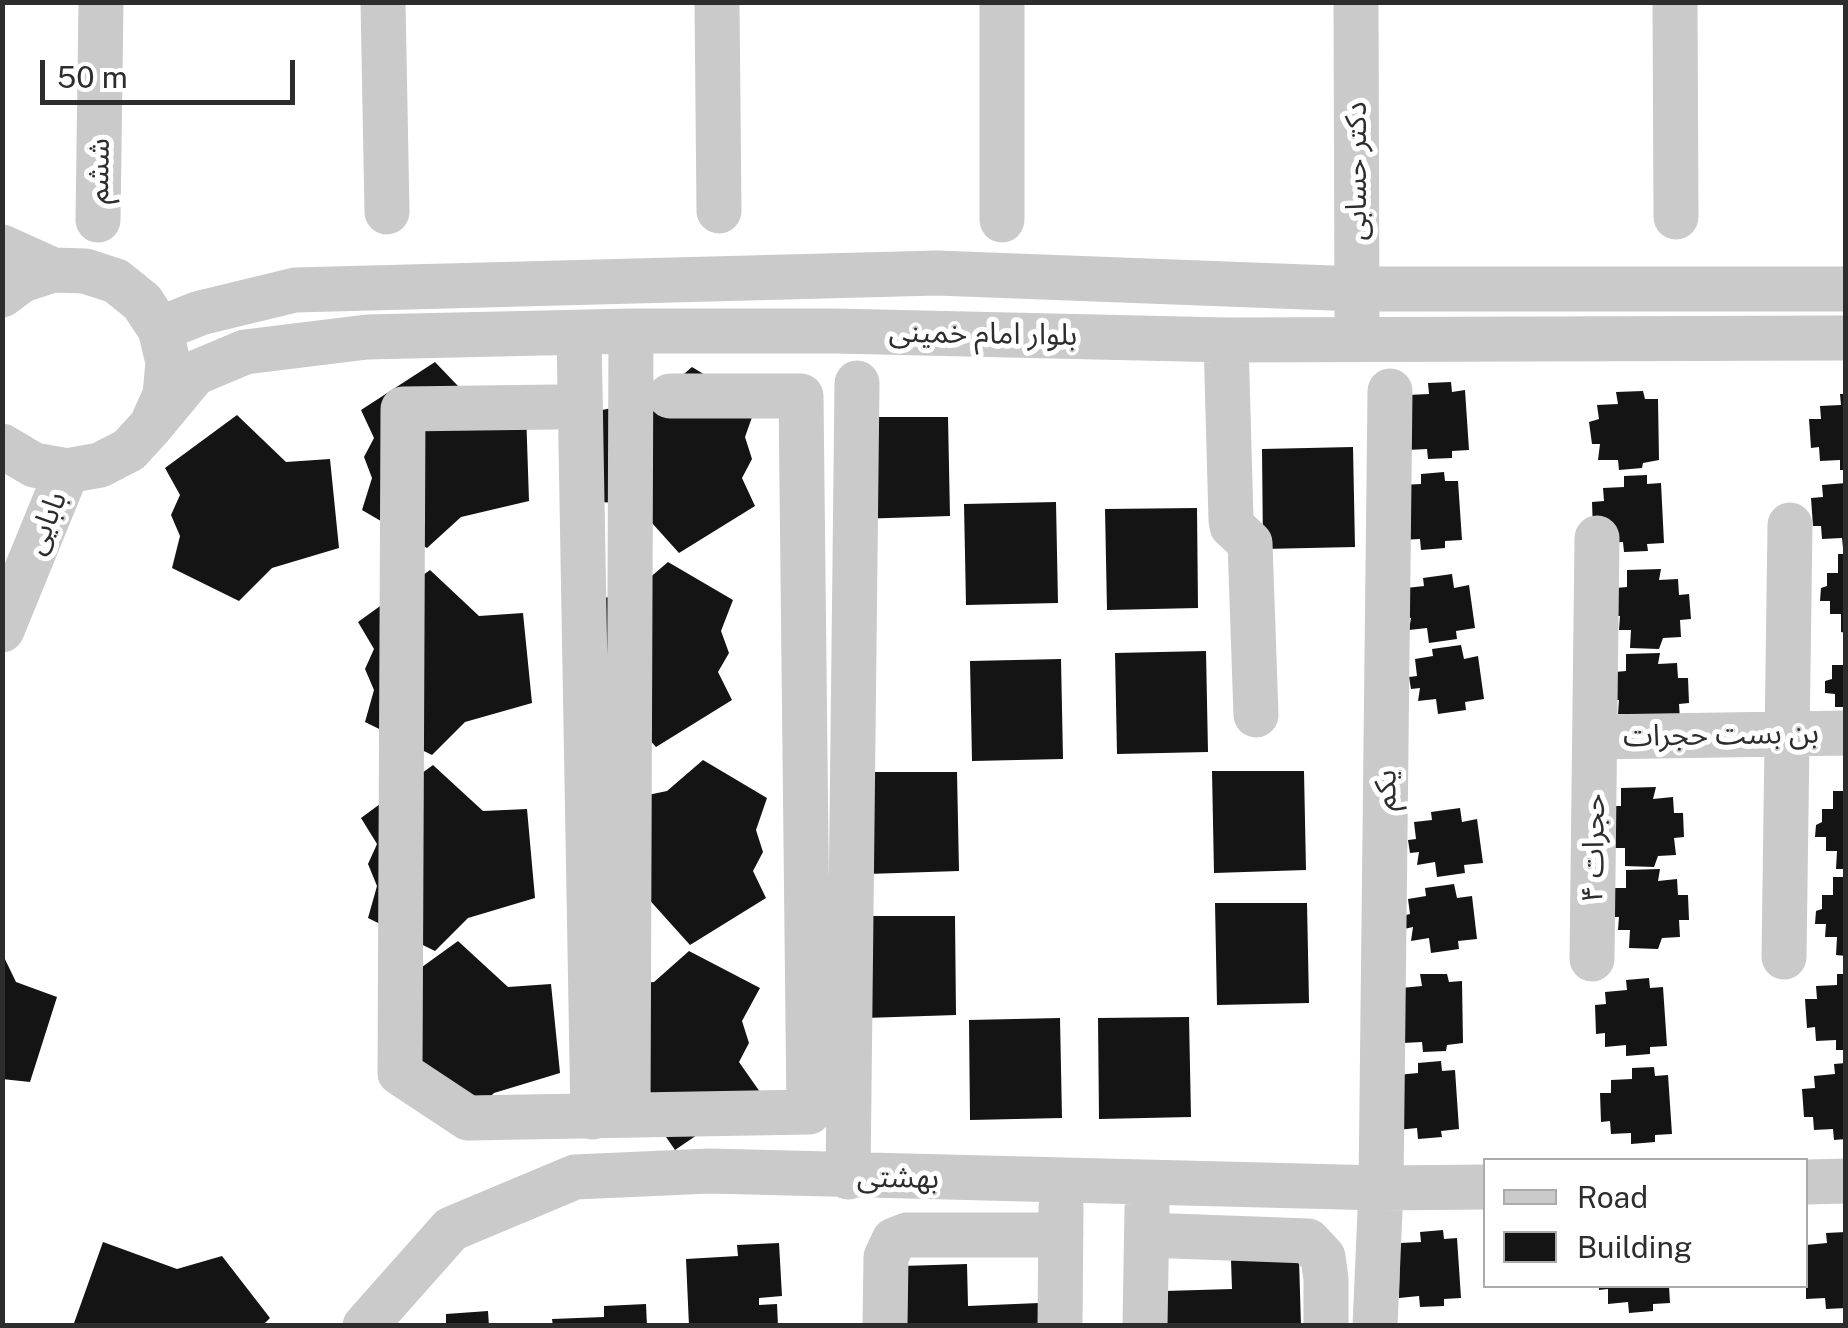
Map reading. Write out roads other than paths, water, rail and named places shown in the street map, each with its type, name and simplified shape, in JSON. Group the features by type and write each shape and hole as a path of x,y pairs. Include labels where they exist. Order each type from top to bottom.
{"street":[{"name":"ششم","path":"98,220 101,2"},
{"path":"383,2 386,212"},
{"path":"717,2 719,211"},
{"path":"1002,2 1002,220"},
{"name":"دکتر حسابی","path":"1356,2 1356,339"},
{"path":"1675,2 1676,217"},
{"path":"2,248 53,270"},
{"path":"2,295 22,280 53,270 86,271 116,282 142,302 160,329 168,362 165,395 152,426"},
{"name":"بلوار امام خمینی","path":"160,329 200,314 294,290 360,287 938,273 1358,289 1846,288"},
{"path":"611,1116 630,330"},
{"name":"بلوار امام خمینی","path":"67,471 100,466 129,450 195,373 244,352 367,337 630,330 1226,340 1846,338"},
{"path":"578,333 611,1116"},
{"path":"1226,340 1231,520 1232,526 1250,543 1256,715"},
{"path":"848,1177 857,383"},
{"name":"یکم","path":"1375,1326 1382,1188 1390,391"},
{"path":"555,407 403,409 400,1073 468,1118 809,1112 800,396 670,396"},
{"path":"2,446 34,465 67,471"},
{"name":"بابایی","path":"2,630 67,471"},
{"path":"1784,957 1790,525"},
{"name":"حجرات ۴","path":"1592,959 1596,538"},
{"name":"بن بست حجرات","path":"1597,737 1846,733"},
{"name":"بهشتی","path":"364,1326 452,1229 575,1177 710,1172 1382,1188 1483,1186"},
{"path":"1060,1326 1061,1180"},
{"path":"1145,1326 1148,1180"},
{"path":"1808,1182 1846,1181"},
{"path":"885,1326 886,1258 894,1240 907,1235 1060,1235"},
{"path":"1147,1236 1308,1241 1323,1257 1326,1326"}]}
